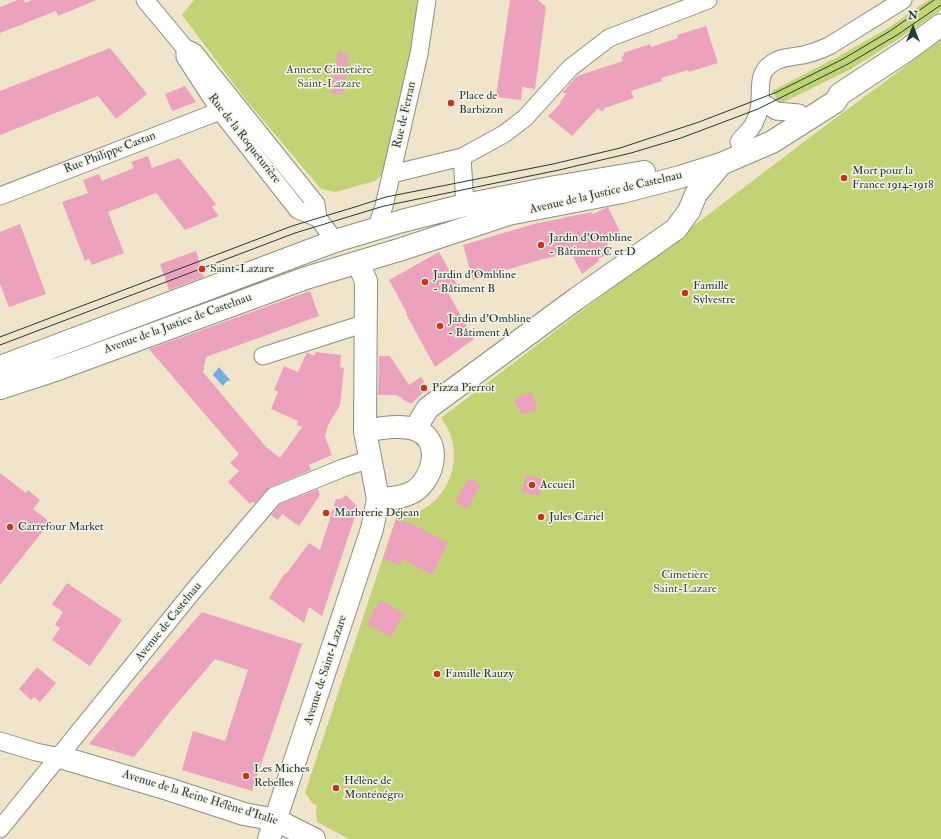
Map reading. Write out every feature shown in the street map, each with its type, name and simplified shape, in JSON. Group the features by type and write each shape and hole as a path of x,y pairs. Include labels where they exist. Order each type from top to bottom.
{"main road":[{"name":"Avenue de la Justice de Castelnau","path":"0,388 306,278 358,263 508,214 622,192 680,177 720,164 772,142 835,102 840,94 904,52 941,25"},
{"name":"Avenue de la Justice de Castelnau","path":"0,367 335,241 465,205 555,187 636,174 677,164 739,142 750,141 766,134 831,94 840,94"},
{"path":"417,430 421,419 428,408 676,229 689,211 696,194 720,164"},
{"path":"358,263 376,229"},
{"path":"335,241 358,263 366,281 365,431 378,499 398,498 412,492 424,483 432,469 433,455 431,446 426,436 417,430 395,427 365,431"},
{"name":"Avenue de Saint-Lazare","path":"273,830 372,529 378,499"},
{"name":"Avenue de la Reine Hélène d'Italie","path":"60,757 168,789 244,814 273,830 314,839"}],"street":[{"name":"Rue de la Roqueturière","path":"145,0 185,48 194,52 316,204 318,218 335,241"},
{"name":"Rue de Ferran","path":"376,229 384,206 392,174 419,54 427,0"},
{"path":"392,174 462,157 504,134 525,118 570,68 609,38 708,0"},
{"path":"739,142 744,135 751,130 756,120 760,102 760,80 765,69 771,63 783,58 818,52 903,0"},
{"name":"Rue de la Roqueturière","path":"185,48 185,57 220,111 298,210 318,218"},
{"path":"760,102 767,104 776,111 785,113 799,113"},
{"name":"Rue Philippe Castan","path":"0,196 220,111"},
{"path":"462,157 465,205"},
{"path":"263,356 366,323"},
{"name":"Avenue de Castelnau","path":"0,829 60,757 194,590 274,496 343,468 370,459"},
{"path":"0,741 36,752 60,757"}],"green space":[{"name":"Annexe Cimetière Saint-Lazare","path":"194,0 423,0 388,169 375,181 336,192 321,189 246,100 182,15"},
{"path":"928,0 941,0 941,10 851,69 780,104 772,91 841,55 888,28"},
{"name":"Cimetière Saint-Lazare","path":"941,40 941,839 349,839 317,822 317,806 313,804 305,793 396,518 415,514 430,505 439,497 450,477 454,454 453,442 449,431 441,418 813,135"}],"water":[{"path":"219,367 230,380 223,386 213,375"}],"building":[{"path":"18,0 24,0 25,3 32,0 96,0 58,16 56,11 0,33 0,7"},
{"path":"510,0 538,0 546,7 535,89 522,87 521,100 496,97"},
{"path":"706,26 718,63 689,72 688,70 661,78 662,81 631,91 634,98 605,108 602,112 598,108 572,136 548,116 561,103 560,102 567,93 562,93 577,76 623,61 621,57 624,56 623,53 650,44 651,47 678,38 677,35"},
{"path":"110,48 147,94 116,119 98,96 0,135 0,91"},
{"path":"338,52 349,54 343,95 331,93"},
{"path":"185,86 196,102 172,111 165,94"},
{"path":"148,156 152,168 179,158 216,204 212,207 219,216 185,230 156,193 108,212 124,253 92,265 89,259 85,261 62,202 88,193 83,180 99,174 102,181 134,168 131,162"},
{"name":"Jardin d'Ombline - Bâtiment C et D","path":"608,207 622,236 607,243 611,252 598,259 599,261 582,274 571,253 543,259 473,280 463,245 534,224 592,212 593,214"},
{"path":"20,224 46,294 9,307 0,284 0,232"},
{"path":"196,251 204,277 169,290 160,264"},
{"path":"439,252 458,286 447,291 474,339 435,367 389,280"},
{"path":"310,291 319,316 206,357 203,372 266,447 280,458 302,427 297,425 298,421 271,409 278,392 274,390 284,366 298,372 307,352 314,356 316,352 341,355 340,367 344,368 340,405 328,425 325,436 332,455 309,465 311,470 270,487 255,503 252,502 250,504 228,482 239,471 230,463 239,454 149,349"},
{"path":"379,356 390,356 409,385 421,377 428,388 412,403 406,402 401,397 396,395 378,395"},
{"path":"532,392 538,409 521,415 514,399"},
{"name":"Carrefour Market","path":"0,473 26,493 28,490 40,500 33,509 50,522 0,585"},
{"name":"Accueil","path":"526,475 543,479 539,496 522,492"},
{"path":"469,478 481,485 467,509 455,502"},
{"path":"318,489 320,495 299,526 282,514 278,520 271,515 280,504"},
{"path":"346,495 358,507 322,616 309,607 304,623 269,598 285,573 286,574 309,543 320,550 336,499 341,499"},
{"path":"396,519 412,524 448,543 432,575 402,559 400,565 383,559"},
{"path":"67,583 122,620 90,666 52,640 60,628 55,625 63,612 52,604"},
{"path":"380,600 404,613 391,637 367,624"},
{"path":"202,612 302,644 252,791 182,770 193,731 225,741 248,670 215,659 134,757 89,744"},
{"path":"37,667 56,683 40,702 34,697 31,700 19,689"}],"tram line":[{"path":"0,337 292,226 386,197 553,164 620,148 699,122 777,92 843,59 890,31 934,0"},
{"path":"0,345 295,233 384,206 559,170 631,153 681,138 758,109 848,64 897,35 941,5"}],"place":[{"name":"Place de Barbizon","path":"451,103"},
{"name":"Mort pour la France 1914-1918","path":"844,178"},
{"name":"Jardin d'Ombline - Bâtiment C et D","path":"541,245"},
{"name":"Saint-Lazare","path":"202,269"},
{"name":"Jardin d'Ombline - Bâtiment B","path":"425,282"},
{"name":"Famille Sylvestre","path":"685,293"},
{"name":"Jardin d'Ombline - Bâtiment A","path":"440,326"},
{"name":"Pizza Pierrot","path":"424,388"},
{"name":"Accueil","path":"532,485"},
{"name":"Marbrerie Déjean","path":"326,513"},
{"name":"Jules Cariel","path":"541,517"},
{"name":"Carrefour Market","path":"10,527"},
{"name":"Famille Rauzy","path":"437,674"},
{"name":"Les Miches Rebelles","path":"246,776"},
{"name":"Hélène de Monténégro","path":"336,788"}]}
